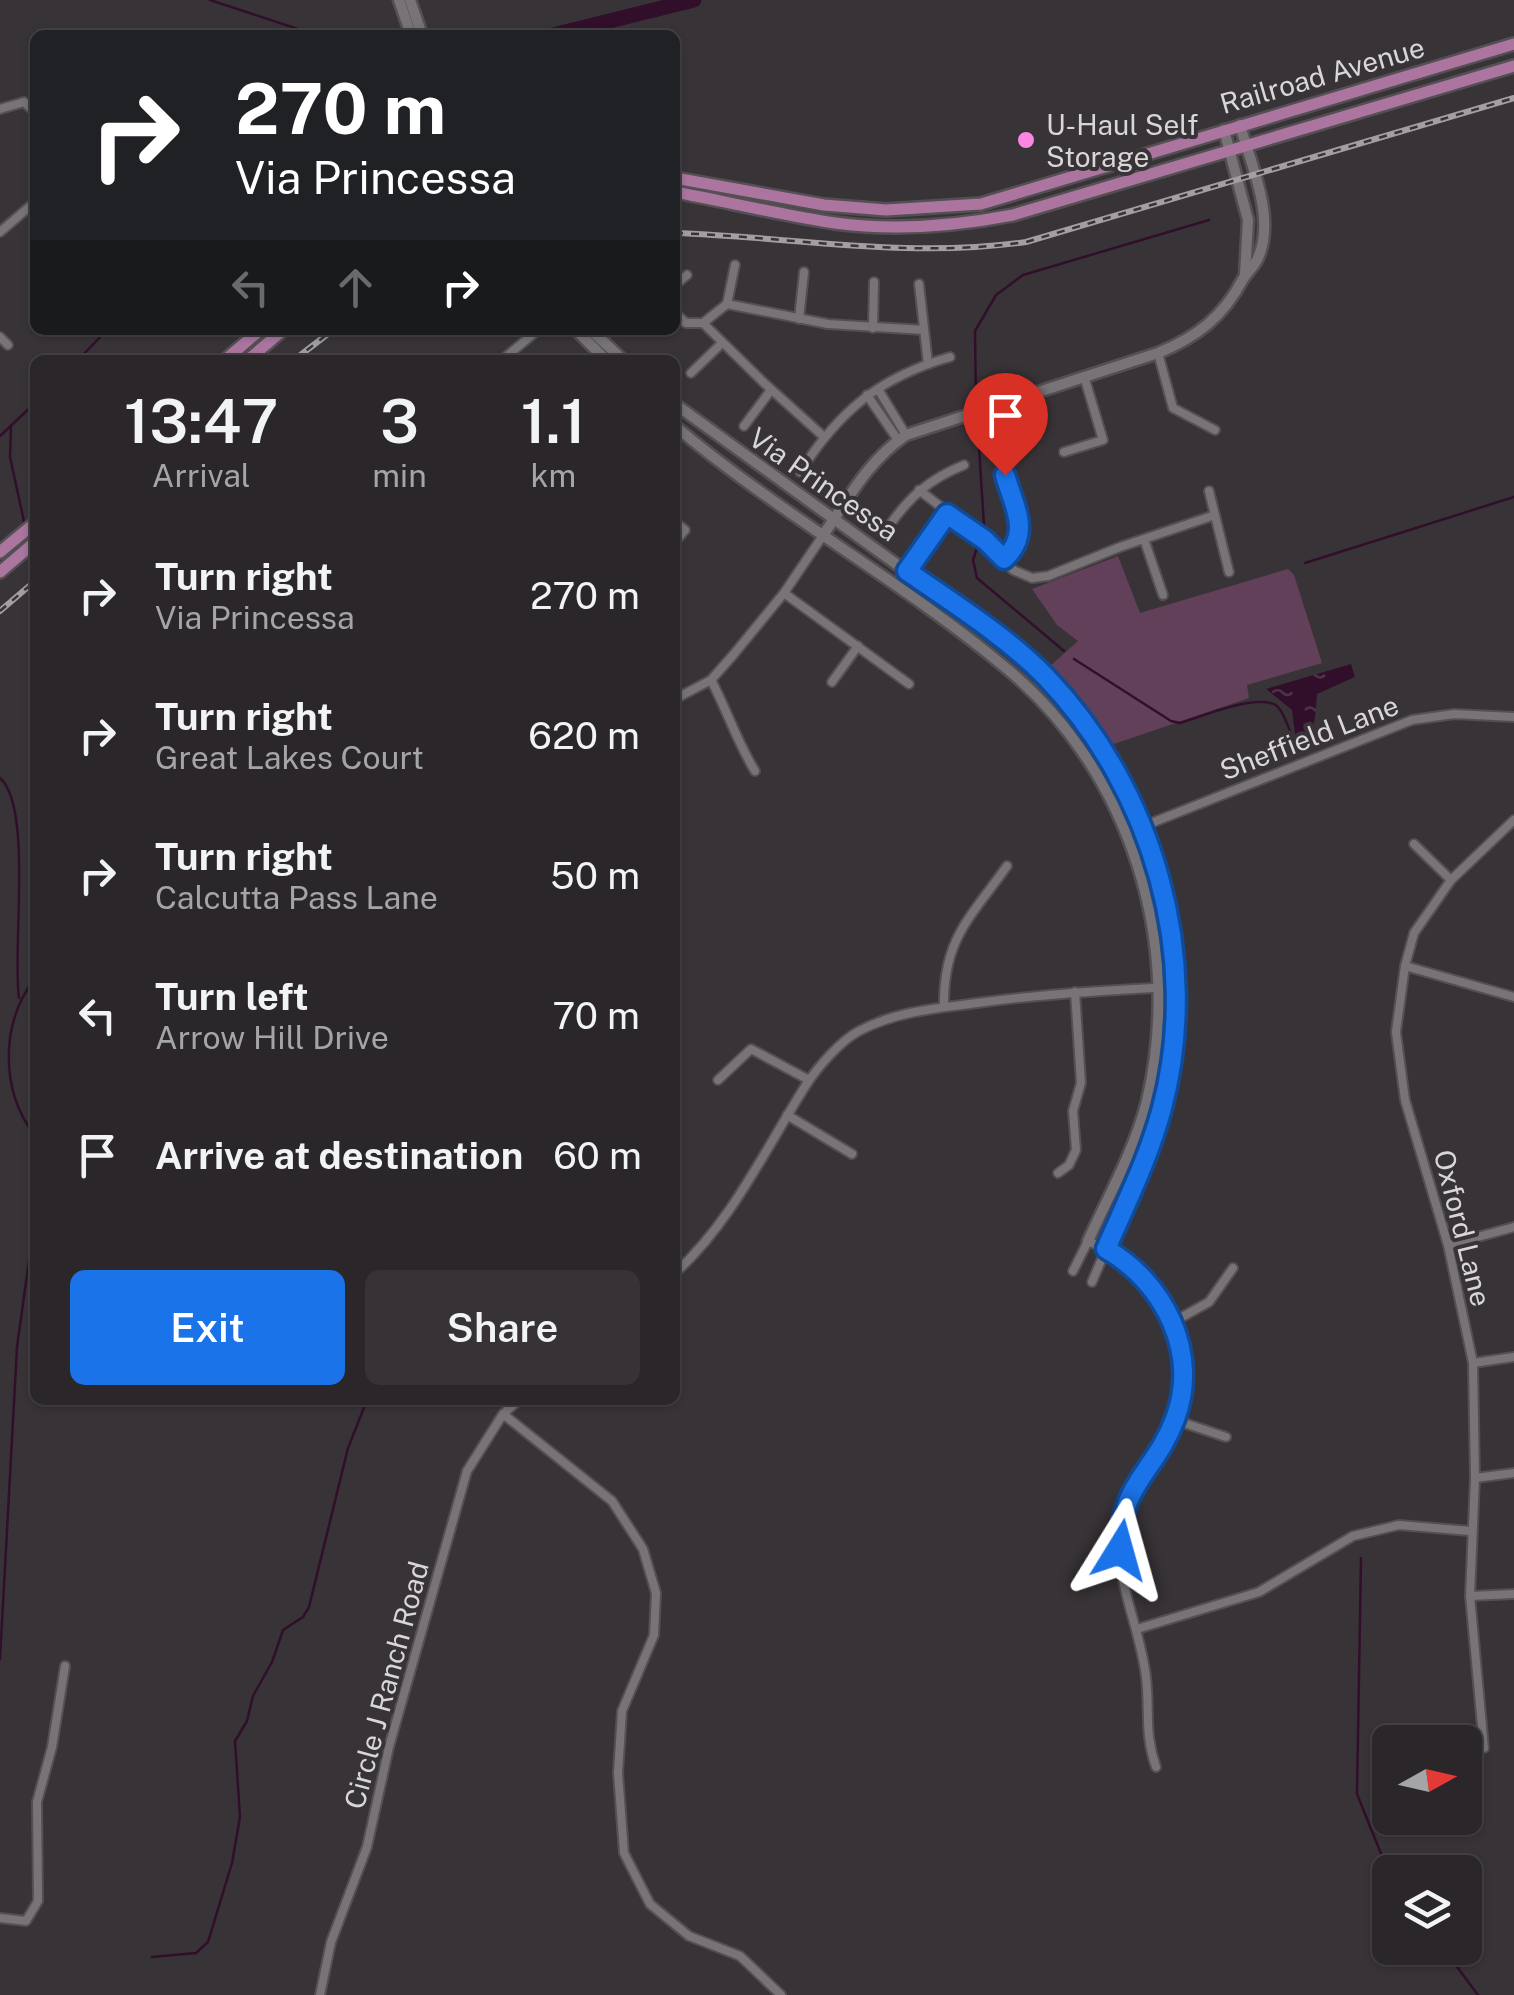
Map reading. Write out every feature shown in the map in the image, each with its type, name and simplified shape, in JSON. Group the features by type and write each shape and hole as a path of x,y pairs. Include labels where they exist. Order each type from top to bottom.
{"main road":[{"name":"Railroad Avenue","path":"680,179 824,205 941,209 1011,197 1514,44"},
{"name":"Railroad Avenue","path":"680,193 836,223 912,226 975,222 1014,215 1514,66"},
{"path":"231,355 254,335"},
{"path":"254,355 277,335"},
{"path":"4,549 30,527"},
{"path":"0,572 30,546"}],"street":[{"path":"399,0 409,30"},
{"path":"410,0 420,30"},
{"path":"0,109 24,102 30,107"},
{"path":"680,696 711,680 784,593 871,464 902,438 1158,353 1209,325 1236,294 1257,260 1262,222 1258,190 1240,125"},
{"path":"1224,130 1248,220 1245,276"},
{"path":"0,232 30,206"},
{"path":"680,317 686,322 703,323 727,304 735,265"},
{"path":"798,319 804,272"},
{"path":"680,281 687,275"},
{"path":"873,328 874,282"},
{"path":"919,284 928,364"},
{"path":"727,304 798,319 924,330"},
{"path":"703,323 824,436"},
{"path":"509,355 532,335"},
{"path":"581,335 601,355"},
{"path":"597,335 618,355"},
{"path":"0,337 8,345"},
{"path":"690,373 722,343"},
{"path":"1158,353 1173,408 1215,430"},
{"path":"800,472 824,436 866,395 950,357"},
{"path":"1064,452 1103,440 1084,376"},
{"path":"878,388 902,438"},
{"path":"744,426 772,390"},
{"path":"866,395 902,438"},
{"path":"997,404 1004,428 1005,475 1022,532 1013,551 1004,559"},
{"name":"Via Princessa","path":"680,408 1015,650 1046,678 1106,755 1142,826 1169,921 1175,986 1169,1075 1142,1166 1092,1282"},
{"name":"Via Princessa","path":"680,430 980,646 1033,692 1101,778 1126,833 1149,908 1158,988 1156,1045 1146,1104 1126,1159 1074,1272"},
{"path":"887,529 919,490 941,474 964,465"},
{"path":"919,490 985,540 1023,576 1048,576 1215,515"},
{"path":"1209,490 1229,572"},
{"path":"907,571 947,514"},
{"path":"1144,539 1163,595"},
{"path":"784,593 910,684"},
{"path":"832,682 858,646"},
{"path":"711,680 728,710 742,752 755,771"},
{"name":"Sheffield Lane","path":"1126,833 1412,720 1454,714 1514,717"},
{"name":"Oxford Lane","path":"1484,1748 1470,1596 1472,1363 1448,1245 1405,1100 1396,1032 1414,933 1451,880 1513,823"},
{"path":"1414,844 1451,880"},
{"path":"944,1007 944,975 952,946 1007,866"},
{"path":"1405,966 1514,997"},
{"path":"680,1269 694,1257 809,1080 854,1034 884,1019 944,1007 1074,992 1175,986"},
{"path":"1058,1173 1069,1165 1076,1150 1073,1111 1081,1083 1074,992"},
{"path":"718,1080 751,1049 809,1080"},
{"path":"788,1116 852,1154"},
{"path":"1448,1245 1514,1226"},
{"path":"1088,1240 1136,1268 1154,1289 1173,1322 1182,1366 1175,1420 1128,1494 1120,1527 1120,1574 1137,1629 1146,1678 1147,1741 1156,1767"},
{"path":"1173,1322 1209,1302 1234,1268"},
{"path":"1472,1363 1514,1357"},
{"name":"Circle J Ranch Road","path":"320,1995 332,1942 367,1848 389,1746 467,1472 503,1414 513,1405"},
{"path":"503,1414 612,1501 643,1549 656,1593 654,1635 622,1711 618,1774 624,1853 650,1904 690,1936 740,1956 780,1995"},
{"path":"1175,1420 1226,1438"},
{"path":"1474,1478 1514,1473"},
{"path":"1137,1629 1259,1592 1353,1536 1399,1525 1470,1531"},
{"path":"1470,1596 1514,1594"},
{"path":"0,1918 26,1922 38,1901 36,1819 40,1784 52,1747 65,1666"}],"shaded area":[{"path":"1118,556 1140,613 1288,569 1294,575 1322,663 1247,685 1249,698 1114,744 1049,667 1078,641 1057,625 1032,589"}],"water":[{"path":"1351,664 1355,677 1317,694 1312,729 1296,742 1292,710 1266,689"}],"waterway":[{"path":"210,0 301,30"},
{"path":"573,30 694,0"},
{"path":"976,407 975,331 996,295 1023,275 1209,220"},
{"path":"83,355 102,335"},
{"path":"0,436 30,408"},
{"path":"977,415 984,526 973,560 977,578 1064,651"},
{"path":"11,425 10,457 25,526"},
{"path":"1305,563 1514,497"},
{"path":"1074,659 1171,721 1180,723 1245,703 1270,703 1281,711 1294,743"},
{"path":"0,778 10,794 19,848 19,998"},
{"path":"30,986 15,1016 9,1057 15,1098 30,1128"},
{"path":"0,1659 17,1347 30,1253"},
{"path":"152,1957 196,1953 208,1942 232,1863 240,1817 235,1741 247,1721 253,1696 272,1662 283,1630 303,1617 309,1607 348,1448 365,1405"},
{"path":"1361,1558 1357,1794 1382,1855"},
{"path":"1456,1965 1478,1995"}],"railway":[{"path":"680,233 894,248 1026,242 1514,98"},
{"path":"300,355 326,335"},
{"path":"0,611 30,585"}],"place":[{"name":"U-Haul Self Storage","path":"1026,140"}],"route":[{"path":"1005,475 1022,532 1013,551 1004,559 985,540 947,514 907,571 1015,650 1046,678 1106,755 1124,786 1156,864 1174,959 1173,1036 1162,1108 1106,1249 1136,1268 1166,1307 1179,1341 1181,1390 1175,1420 1128,1494 1120,1527 1120,1550"}]}
